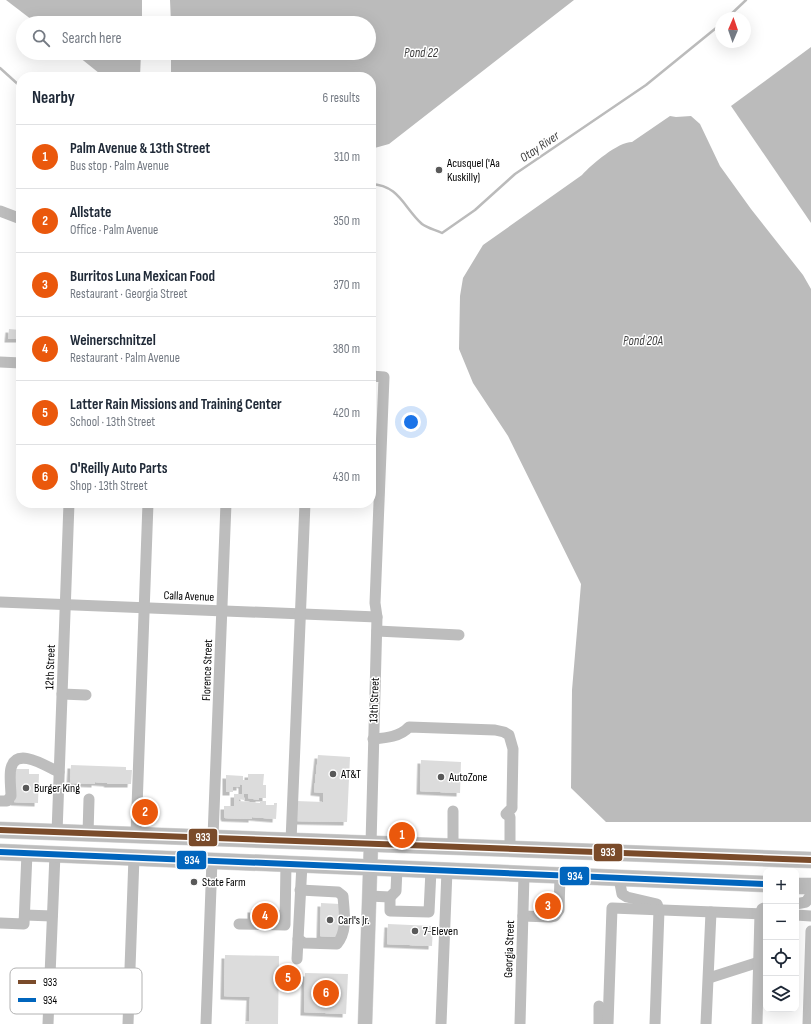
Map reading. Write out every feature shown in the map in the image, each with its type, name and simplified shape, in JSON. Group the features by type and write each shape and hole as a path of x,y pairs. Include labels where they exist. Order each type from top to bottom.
{"highway":[{"path":"0,830 811,860"},
{"path":"55,854 63,846 76,842 123,841 136,835"},
{"path":"0,852 763,884"},
{"path":"799,886 811,887"}],"main road":[{"name":"13th Street","path":"366,1024 371,844"}],"street":[{"path":"0,211 16,217"},
{"path":"0,362 16,363"},
{"name":"13th Street","path":"371,844 377,617 375,603 384,377 376,376"},
{"name":"12th Street","path":"57,833 69,508"},
{"path":"136,835 148,508"},
{"name":"Florence Street","path":"213,838 226,508"},
{"path":"291,841 305,508"},
{"name":"Calla Avenue","path":"0,602 377,617"},
{"path":"376,631 458,635"},
{"path":"62,694 86,695"},
{"path":"373,739 385,738 404,733 409,727 495,730 509,735 513,748 512,808 506,814 510,817 510,849"},
{"path":"0,801 7,801 11,796 11,768 14,762 19,758 34,759 59,772"},
{"path":"88,834 89,799"},
{"path":"453,811 453,847"},
{"path":"0,923 24,924 27,853"},
{"path":"50,968 55,854"},
{"path":"130,968 134,857"},
{"path":"206,1024 212,860"},
{"path":"294,864 300,890 297,959"},
{"path":"239,924 285,925 286,896 294,864"},
{"path":"369,896 390,897 396,892 397,868"},
{"path":"390,897 390,911 429,912 439,870"},
{"path":"439,870 442,1024"},
{"name":"Georgia Street","path":"520,1024 524,874"},
{"path":"523,916 550,917 555,916 558,913 560,876"},
{"path":"619,878 622,894 627,897 657,904 659,910 656,1024"},
{"path":"799,903 806,902 810,896 811,887"},
{"path":"298,939 304,943 337,944 342,937 344,926 343,896 338,892 300,890"},
{"path":"608,1024 612,908 711,912 763,912"},
{"path":"706,1024 711,912"},
{"path":"25,915 52,916"},
{"path":"799,915 811,916"},
{"path":"757,1024 759,962 763,922"},
{"path":"808,1024 811,930"},
{"path":"709,978 759,962"},
{"path":"599,1006 599,1024"},
{"path":"48,1014 48,1024"},
{"path":"128,1014 128,1024"}],"water":[{"path":"6,0 142,0 142,16 27,16"},
{"name":"Pond 22","path":"170,0 574,0 389,144 376,148 376,72 171,72 171,60 376,60 376,16 171,16"},
{"path":"811,47 811,223 731,106"},
{"path":"83,60 141,60 140,72 98,72"},
{"name":"Pond 20A","path":"670,116 691,116 700,124 720,166 751,209 803,275 811,289 811,822 606,822 571,788 572,690 581,584 508,436 473,383 459,349 460,296 463,278 483,245 582,175 606,154 626,143 632,142"}],"building":[{"path":"9,329 16,330 16,339 8,339"},
{"name":"AT&T","path":"318,755 350,757 347,822 296,821 296,801 323,802 323,793 314,792"},
{"name":"AutoZone","path":"421,760 461,762 460,793 420,791"},
{"path":"71,765 126,767 126,770 132,770 131,784 107,784 108,783 95,782 95,784 70,783"},
{"name":"Burger King","path":"16,769 29,769 29,774 39,774 38,803 14,802"},
{"path":"248,774 264,774 263,785 266,785 266,798 259,798 259,800 248,798 248,794 244,794 244,800 239,799 239,801 260,803 260,801 266,801 266,805 274,805 274,803 277,803 276,819 252,817 252,819 225,818 224,806 234,806 234,794 242,794 242,785 240,784 240,787 233,787 233,792 226,792 226,775 243,776 243,780 248,780"},
{"name":"Carl's Jr.","path":"321,903 340,904 339,937 320,936"},
{"path":"251,909 280,910 279,923 251,922"},
{"path":"388,924 433,926 432,946 387,944"},
{"path":"225,955 279,956 278,1024 245,1024 246,1021 249,1022 250,997 224,996"},
{"path":"305,973 348,974 346,1014 304,1012"}],"waterway":[{"name":"Otay River","path":"733,12 746,0"},
{"name":"Otay River","path":"376,185 388,188 395,193 416,218 426,227 442,233 475,210 515,174 646,85 715,29"},
{"name":"Otay River","path":"0,68 16,82"}],"transit line":[{"name":"933","path":"0,830 811,860"},
{"name":"934","path":"0,852 763,884"}],"place":[{"name":"Acusquel ('Aa Kuskilly)","path":"439,170"},
{"name":"AT&T","path":"333,774"},
{"name":"AutoZone","path":"441,777"},
{"name":"Burger King","path":"26,788"},
{"name":"Allstate","path":"145,812"},
{"name":"Palm Avenue & 13th Street","path":"402,835"},
{"name":"State Farm","path":"194,882"},
{"name":"Burritos Luna Mexican Food","path":"548,906"},
{"name":"Weinerschnitzel","path":"265,916"},
{"name":"Carl's Jr.","path":"330,920"},
{"name":"7-Eleven","path":"415,931"},
{"name":"Latter Rain Missions and Training Center","path":"288,978"},
{"name":"O'Reilly Auto Parts","path":"326,993"}]}
